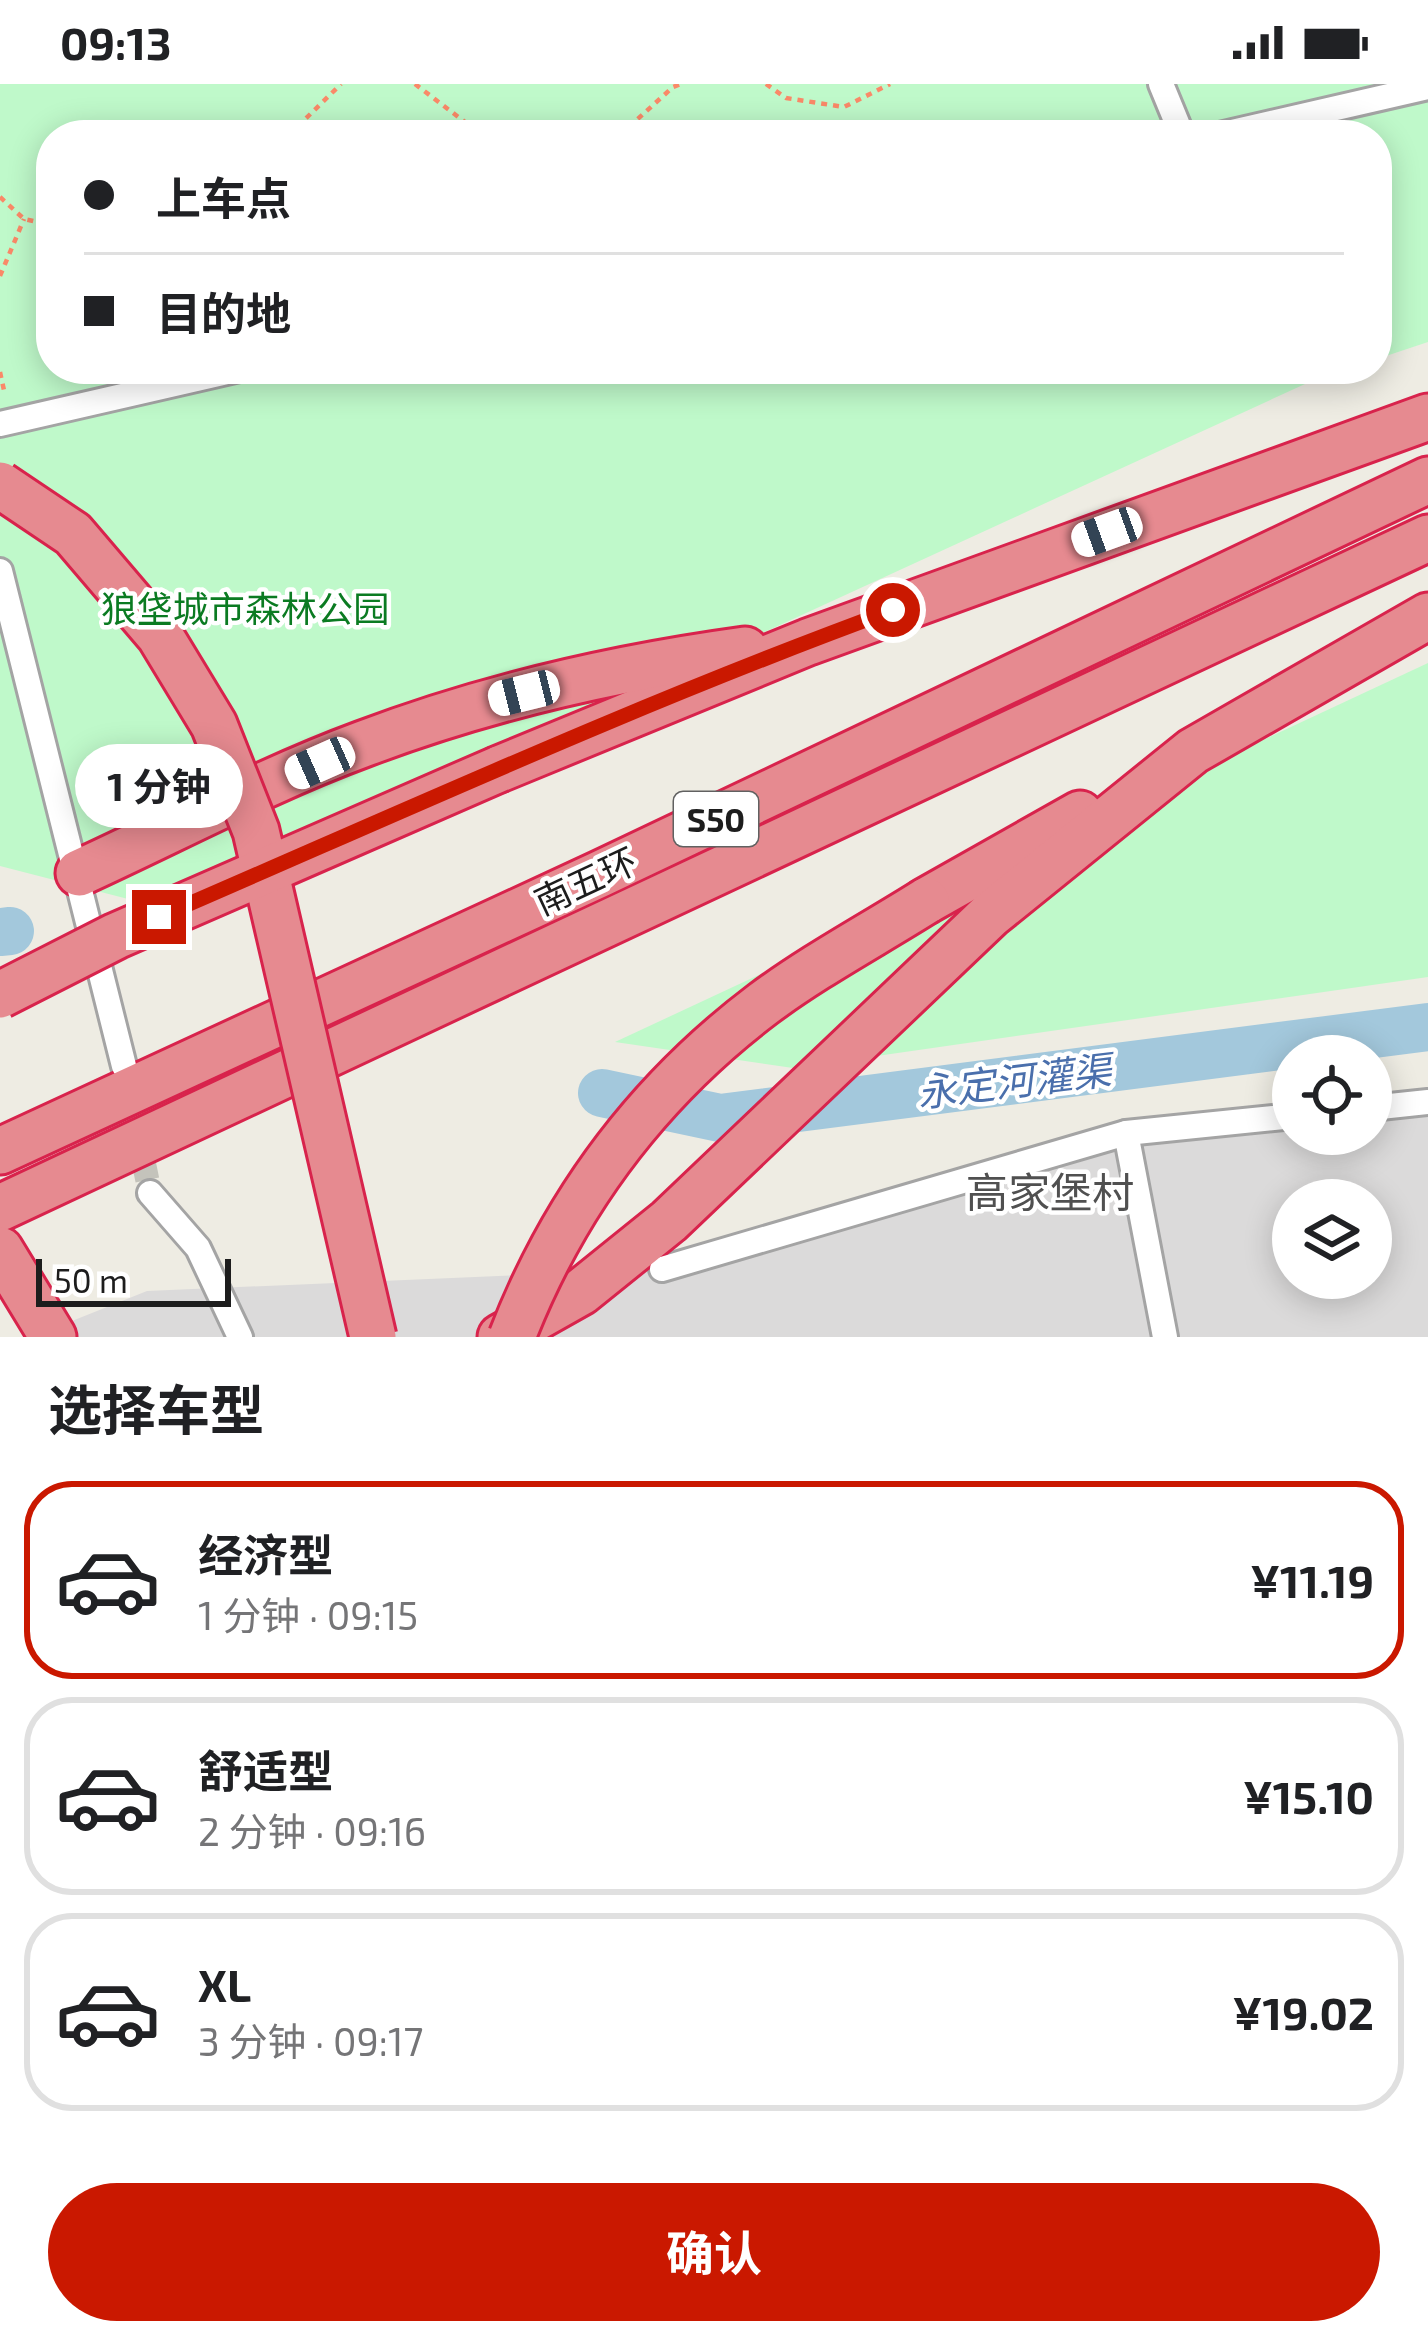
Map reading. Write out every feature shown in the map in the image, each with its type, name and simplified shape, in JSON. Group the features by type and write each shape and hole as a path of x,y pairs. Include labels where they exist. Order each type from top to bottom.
{"highway":[{"path":"0,995 116,936 808,641 1428,417"},
{"name":"南五环","path":"0,1151 600,874 1428,480"},
{"path":"0,485 74,534 160,636 214,725 256,830 373,1337"},
{"name":"南五环","path":"0,1208 1428,538"},
{"path":"512,1337 538,1272 600,1166 673,1079 764,1003 926,901 1428,616"},
{"path":"79,873 360,745 488,702 632,665 808,641"},
{"path":"501,1337 581,1292 669,1221 1003,904 1192,751"},
{"path":"0,1250 53,1337"}],"street":[{"path":"1161,84 1176,120"},
{"path":"1286,120 1428,88"},
{"path":"0,424 175,384"},
{"path":"0,571 124,1066"},
{"path":"1392,1106 1428,1102"},
{"path":"662,1270 1126,1133 1272,1118"},
{"path":"1126,1133 1165,1337"},
{"path":"150,1193 198,1248 240,1337"}],"path":[{"path":"304,120 340,84"},
{"path":"415,84 462,120"},
{"path":"637,120 681,84"},
{"path":"766,84 786,98 844,107 890,84"},
{"path":"0,197 24,219 36,222"},
{"path":"0,276 24,219"}],"shaded area":[{"path":"1428,1102 1428,1337 32,1337 147,1291 662,1269 1126,1133 1272,1118 1272,1155 1392,1155 1392,1106"}],"green space":[{"name":"狼垡城市森林公园","path":"0,84 1428,84 1428,342 1392,354 1392,120 36,120 36,384 1305,384 163,908 0,866"},
{"path":"1428,663 1428,977 793,1068 615,1042"}],"waterway":[{"name":"永定河灌渠","path":"0,932 10,931"},
{"name":"永定河灌渠","path":"602,1093 720,1118 1428,1027"}],"tunnel":[{"path":"128,1086 150,1193"}],"district":[{"name":"高家堡村","path":"1050,1191"}],"route":[{"path":"159,917 499,769 893,610"}]}
